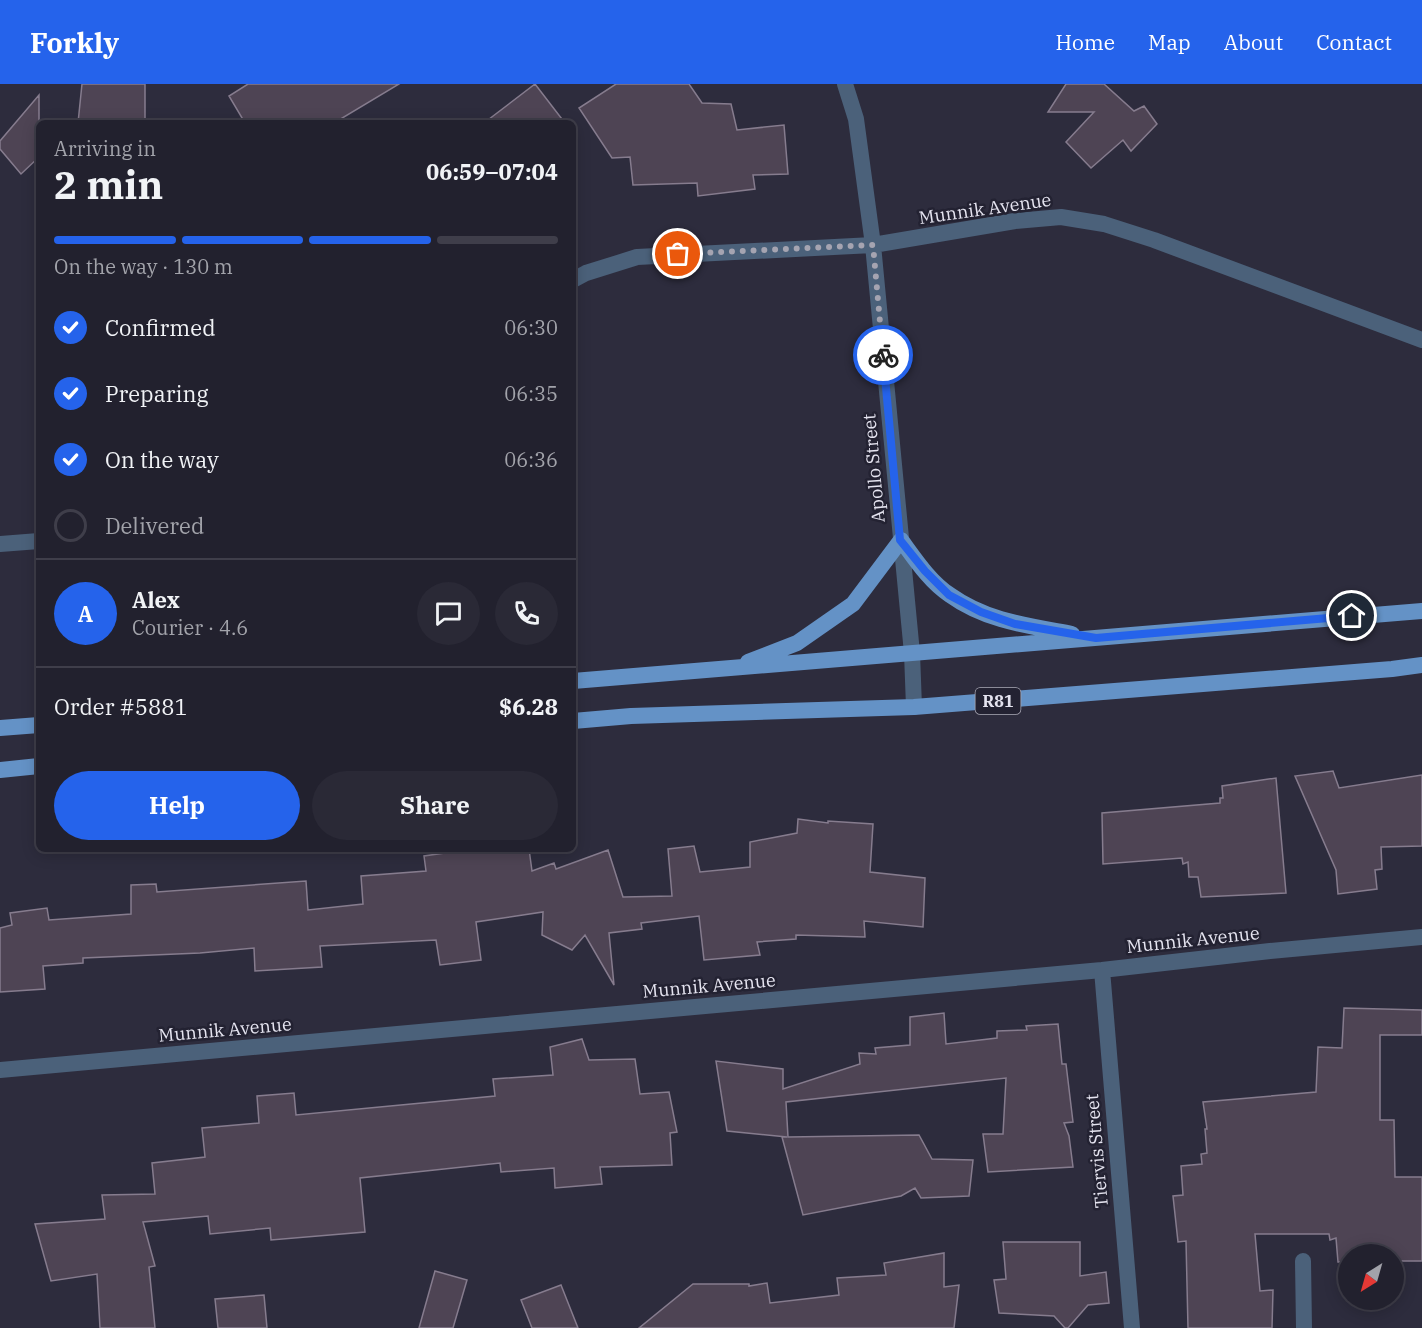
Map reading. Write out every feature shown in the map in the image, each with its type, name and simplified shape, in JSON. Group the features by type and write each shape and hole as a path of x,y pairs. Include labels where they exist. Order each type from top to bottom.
{"main road":[{"path":"730,668 797,643 853,604 900,540 925,571 949,595 981,612 1015,624 1096,638"},
{"path":"576,681 1422,610"},
{"name":"R81","path":"576,721 632,716 914,707 1422,665"},
{"path":"0,728 36,725"},
{"path":"0,770 36,766"}],"street":[{"name":"Apollo Street","path":"845,84 856,119 873,245 912,653 914,707"},
{"name":"Munnik Avenue","path":"576,278 637,257 873,245 1015,221 1061,217 1104,224 1154,240 1422,340"},
{"path":"0,544 36,541"},
{"name":"Munnik Avenue","path":"0,1070 1102,970 1422,937"},
{"name":"Tiervis Street","path":"1102,970 1132,1328"},
{"path":"1303,1260 1304,1328"}],"building":[{"path":"82,84 145,84 145,120 78,120"},
{"path":"248,84 399,84 339,120 243,120 229,96"},
{"path":"535,84 563,120 488,120"},
{"path":"616,84 689,84 702,103 731,104 737,130 784,125 788,174 753,175 755,189 698,196 697,183 633,185 630,157 612,158 579,108"},
{"path":"1066,84 1104,84 1134,111 1144,106 1157,124 1131,151 1123,140 1091,168 1066,142 1094,112 1048,112"},
{"path":"39,95 39,120 36,120 36,160 21,174 0,149 0,141"},
{"path":"1333,771 1339,788 1422,775 1422,846 1381,847 1382,869 1375,870 1377,889 1338,894 1336,870 1295,776"},
{"path":"1276,778 1286,893 1201,897 1198,877 1189,877 1188,862 1183,864 1182,858 1103,864 1102,813 1220,803 1220,798 1223,798 1222,786"},
{"path":"798,819 828,823 828,821 873,824 870,872 925,878 923,927 864,921 865,937 796,935 796,939 757,942 760,955 704,960 699,916 641,923 642,929 609,933 614,985 585,935 572,950 542,935 543,912 476,922 481,960 440,965 436,940 320,946 322,967 255,971 254,948 200,953 83,958 83,963 43,966 45,989 0,992 0,928 12,925 10,913 47,908 49,920 131,914 131,885 156,884 157,892 306,881 308,910 363,904 361,876 426,871 424,856 452,852 529,852 532,871 554,863 556,869 608,850 623,897 672,896 668,849 694,846 700,872 750,867 750,842 797,833"},
{"path":"1344,1008 1422,1010 1422,1035 1380,1035 1380,1120 1394,1120 1395,1177 1422,1177 1422,1261 1404,1261 1404,1244 1338,1244 1338,1262 1336,1238 1330,1240 1329,1234 1255,1234 1260,1291 1273,1290 1272,1328 1188,1328 1186,1241 1178,1242 1173,1196 1183,1195 1181,1166 1202,1164 1201,1154 1207,1153 1205,1129 1207,1129 1203,1102 1316,1092 1318,1047 1342,1048"},
{"path":"944,1013 946,1044 997,1038 997,1031 1027,1030 1026,1026 1058,1024 1062,1064 1066,1064 1073,1122 1064,1123 1069,1136 1073,1167 988,1172 983,1134 1003,1134 1006,1078 786,1102 788,1137 919,1135 932,1159 973,1160 969,1196 921,1198 915,1188 901,1196 803,1215 782,1137 787,1137 727,1131 716,1061 783,1069 783,1089 860,1064 859,1053 876,1054 875,1048 910,1045 910,1017"},
{"path":"582,1039 589,1060 635,1059 640,1094 669,1092 677,1132 670,1133 672,1165 600,1167 602,1184 555,1188 554,1168 501,1172 500,1163 360,1178 365,1232 271,1240 270,1228 210,1234 208,1216 143,1222 155,1266 149,1267 155,1328 100,1328 97,1274 51,1281 35,1224 105,1219 102,1195 155,1194 152,1163 205,1157 202,1128 259,1123 257,1096 294,1093 296,1115 495,1096 493,1079 553,1075 550,1047"},
{"path":"1003,1242 1080,1242 1080,1276 1106,1272 1109,1303 1088,1305 1068,1328 1065,1328 1054,1316 999,1313 994,1280 1006,1279"},
{"path":"944,1253 944,1287 959,1285 954,1328 639,1328 693,1284 749,1284 749,1286 767,1283 770,1303 839,1295 837,1278 886,1275 884,1263"},
{"path":"435,1271 467,1280 453,1328 419,1328"},
{"path":"561,1285 578,1328 532,1328 521,1300"},
{"path":"264,1295 267,1328 218,1328 215,1299"}],"way so far":[{"path":"678,254 873,245 883,355"}],"route":[{"path":"883,355 900,540 925,571 949,595 981,612 1015,624 1096,638 1352,616"}]}
